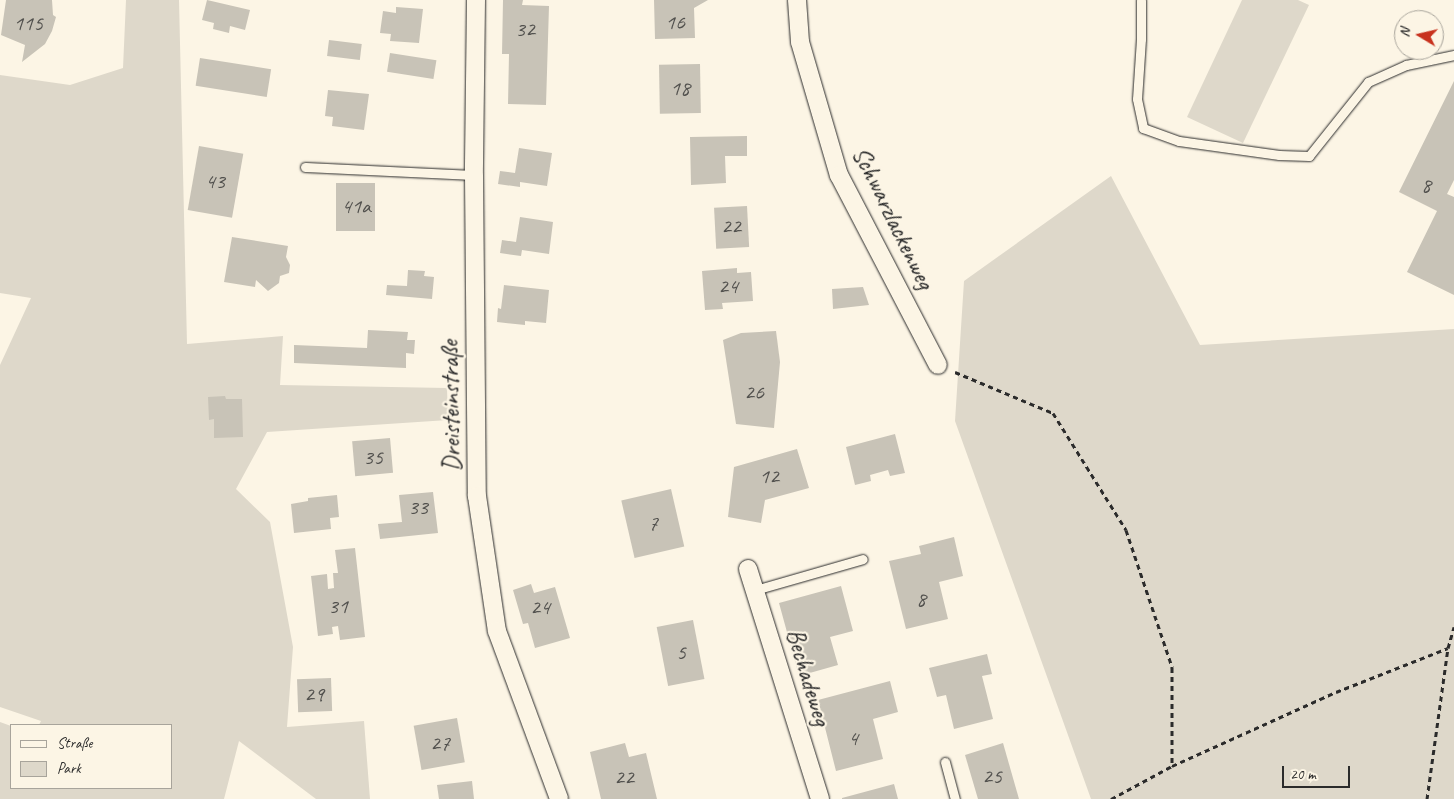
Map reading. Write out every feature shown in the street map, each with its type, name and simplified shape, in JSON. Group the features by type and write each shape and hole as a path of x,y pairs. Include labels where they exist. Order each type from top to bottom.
{"street":[{"name":"Dreisteinstraße","path":"476,0 474,175 477,496 496,631 559,799"},
{"name":"Schwarzlackenweg","path":"797,0 800,42 839,175 938,366"},
{"name":"Bechadeweg","path":"748,570 820,799"}],"lane":[{"path":"1141,0 1141,39 1137,99 1143,128 1179,141 1279,155 1309,156 1368,82 1406,66 1454,55"},
{"path":"305,167 474,175"},
{"path":"754,590 864,560"},
{"path":"945,762 955,799"}],"path":[{"path":"938,366 1053,413 1126,530 1172,667 1172,766"},
{"path":"1427,799 1448,648 1454,627"},
{"path":"1111,799 1172,766 1336,692 1448,648"}],"green space":[{"path":"126,0 179,0 187,344 283,336 280,385 447,388 448,420 267,432 236,489 270,522 293,647 287,727 364,721 370,799 316,799 239,741 224,799 0,799 0,722 10,726 10,789 172,789 172,724 40,724 41,721 0,707 0,365 31,298 0,293 0,75 70,85 123,68"},
{"path":"1242,0 1298,0 1309,5 1243,143 1187,117"},
{"path":"1111,176 1200,345 1454,329 1454,799 1091,799 955,421 964,281"}],"building":[{"path":"6,0 52,0 53,15 56,17 52,31 45,44 22,62 25,45 1,35"},
{"path":"207,0 250,10 245,30 230,26 229,33 213,29 214,23 202,20"},
{"path":"503,0 523,0 522,5 549,6 546,105 508,104 509,54 502,54"},
{"path":"654,0 708,0 694,8 695,38 655,39"},
{"path":"396,7 423,9 419,43 390,41 391,34 380,33 383,11 396,13"},
{"path":"329,40 362,44 360,60 327,56"},
{"path":"390,53 436,60 433,79 387,72"},
{"path":"200,58 271,69 267,97 196,86"},
{"path":"700,64 701,113 660,114 659,65"},
{"path":"1454,81 1454,180 1447,194 1454,197 1454,295 1407,272 1437,211 1399,192"},
{"path":"328,90 369,94 364,130 332,126 333,117 325,116"},
{"path":"747,136 747,156 725,156 726,183 691,185 690,137"},
{"path":"199,146 243,154 232,218 188,210"},
{"path":"519,148 552,153 547,186 520,182 520,187 498,184 500,171 515,173"},
{"path":"336,183 375,183 375,231 336,231"},
{"path":"747,206 749,247 716,249 714,208"},
{"path":"520,217 553,222 549,254 522,250 521,256 500,253 502,240 516,242"},
{"path":"232,237 288,246 286,257 290,265 289,273 280,276 279,283 268,291 256,280 255,287 224,282"},
{"path":"737,268 737,273 751,272 753,301 722,303 723,309 705,310 702,271"},
{"path":"408,270 425,271 424,276 434,277 432,299 386,295 387,285 407,286"},
{"path":"504,285 549,290 546,323 525,321 525,325 497,322 498,308 501,309"},
{"path":"863,287 869,305 833,309 832,289"},
{"path":"368,330 408,332 407,340 415,340 414,354 406,353 406,368 294,363 294,345 367,348"},
{"path":"776,331 780,362 774,428 736,424 723,340 741,333"},
{"path":"225,396 226,399 242,399 243,437 214,438 214,419 209,420 208,397"},
{"path":"895,434 905,473 890,476 888,470 870,475 871,481 855,485 846,447"},
{"path":"390,438 393,473 355,476 352,441"},
{"path":"797,449 809,488 765,500 761,523 728,517 734,467"},
{"path":"671,489 684,546 635,558 621,500"},
{"path":"433,492 438,533 380,539 378,524 402,522 399,495"},
{"path":"337,495 339,517 330,518 331,529 294,533 291,504 308,501 308,498"},
{"path":"954,537 963,576 939,582 948,619 906,629 889,561 921,554 919,546"},
{"path":"355,548 365,637 340,640 338,626 332,627 333,634 318,636 311,576 327,574 328,589 334,588 333,573 338,573 335,550"},
{"path":"531,584 534,593 555,587 570,638 535,648 528,623 523,624 513,590"},
{"path":"841,586 853,631 830,637 838,665 799,676 779,603"},
{"path":"693,620 704,679 668,686 657,627"},
{"path":"987,654 992,674 982,676 993,719 954,729 946,695 937,697 929,668"},
{"path":"331,678 332,711 298,712 297,679"},
{"path":"890,681 898,712 873,719 883,759 836,771 818,700"},
{"path":"457,718 465,762 421,770 414,726"},
{"path":"625,743 629,757 646,753 657,799 601,799 590,752"},
{"path":"1003,743 1019,799 978,799 965,755"},
{"path":"472,781 474,799 439,799 437,785"},
{"path":"894,784 898,799 842,799 842,798"}]}
